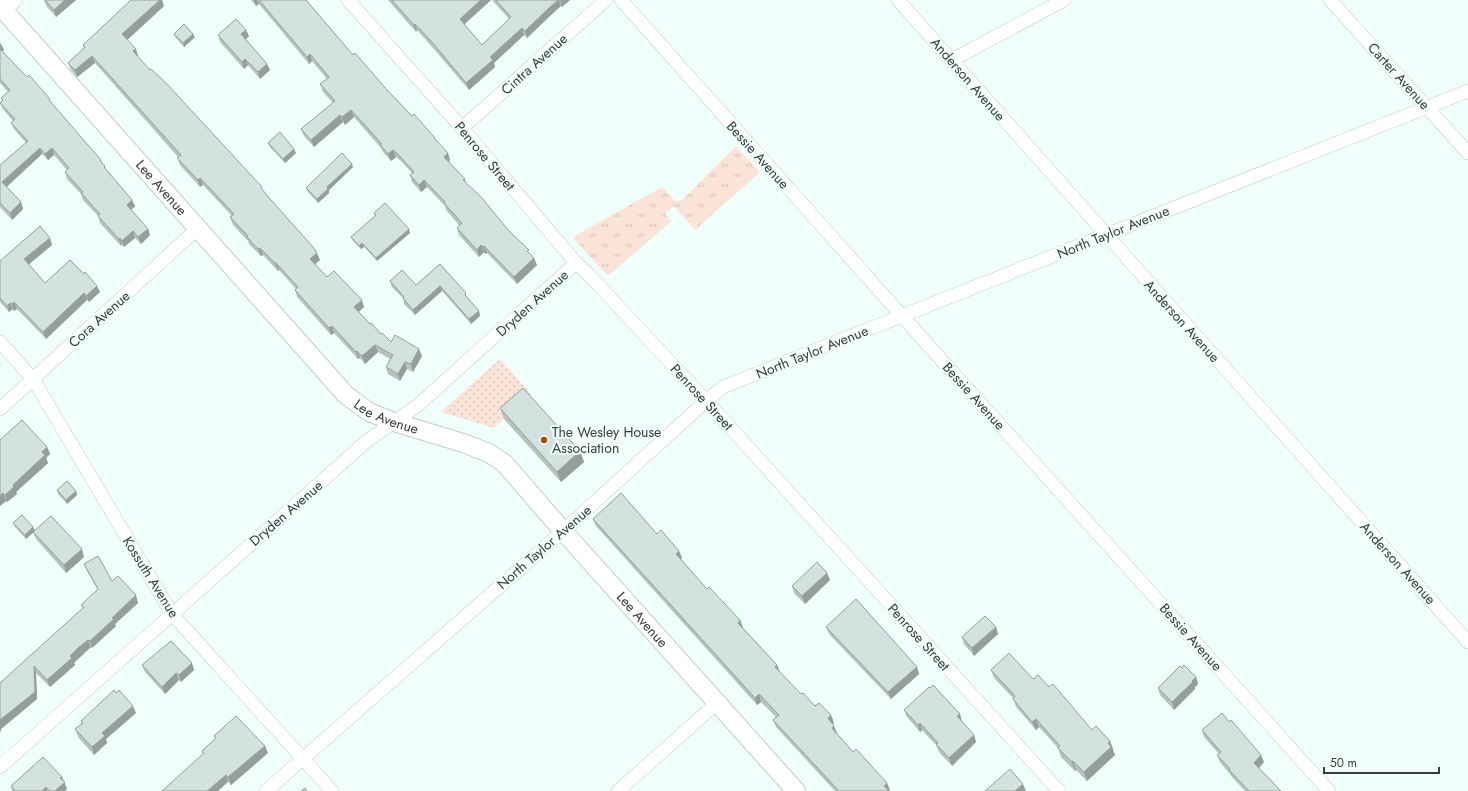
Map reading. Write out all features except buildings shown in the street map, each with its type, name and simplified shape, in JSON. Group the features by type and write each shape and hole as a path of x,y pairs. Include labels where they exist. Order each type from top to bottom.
{"street":[{"name":"Penrose Street","path":"348,0 462,128 576,263 590,276 706,401 1059,791"},
{"name":"Cintra Avenue","path":"462,128 606,0"},
{"name":"Bessie Avenue","path":"621,0 902,316 1329,791"},
{"name":"Anderson Avenue","path":"898,0 1105,235 1468,642"},
{"path":"952,60 1064,0"},
{"name":"Carter Avenue","path":"1330,0 1468,153"},
{"name":"Lee Avenue","path":"7,6 197,229 346,395 369,412 394,422 463,443 489,453 504,463 796,791"},
{"name":"North Taylor Avenue","path":"266,791 563,531 723,387 1468,92"},
{"name":"Cora Avenue","path":"0,409 197,229"},
{"name":"Dryden Avenue","path":"0,767 367,441 417,406 576,263"},
{"name":"Kossuth Avenue","path":"0,342 33,379 172,614 332,791"},
{"path":"618,791 717,703"}],"green space":[{"path":"736,146 760,172 695,230 674,206 665,214 672,221 608,276 573,238 662,187 675,201 682,200"},
{"path":"500,359 531,394 494,428 441,412"}],"place":[{"name":"The Wesley House Association","path":"544,440"}]}
